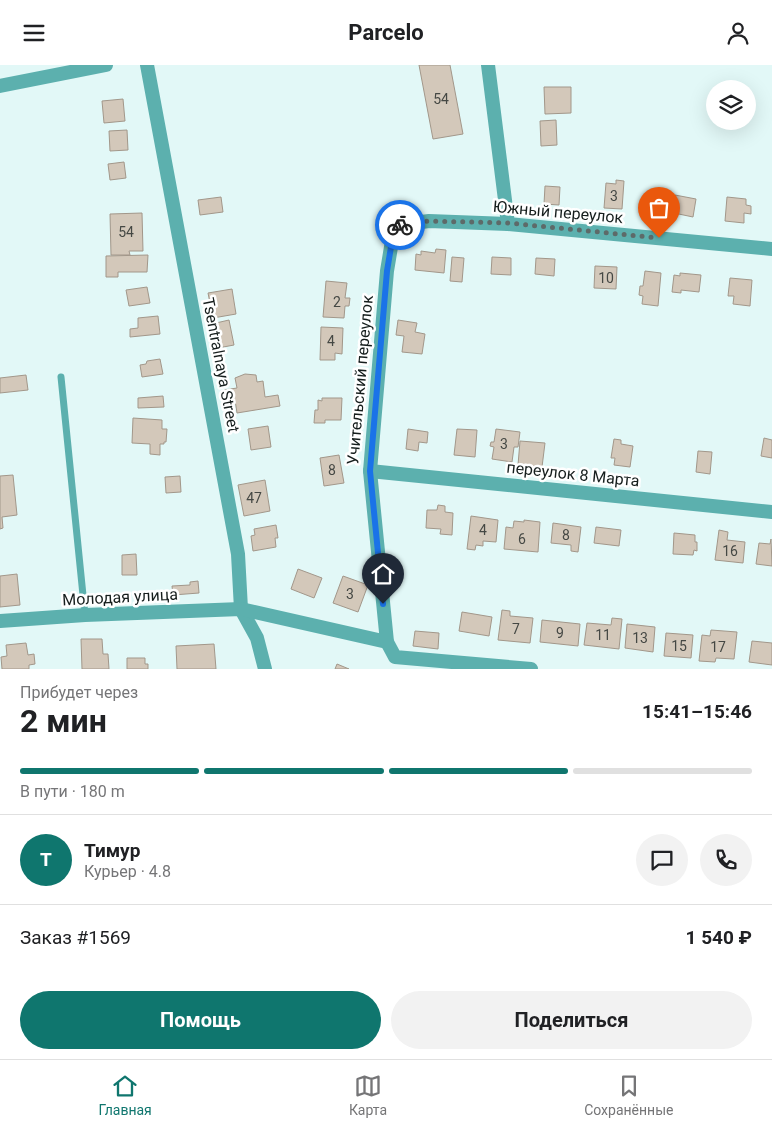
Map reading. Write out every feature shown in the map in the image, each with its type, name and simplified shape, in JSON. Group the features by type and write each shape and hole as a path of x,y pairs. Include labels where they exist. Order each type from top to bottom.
{"street":[{"path":"0,86 106,65"},
{"name":"Tsentralnaya Street","path":"147,65 238,554 241,609 257,638 265,669"},
{"path":"488,65 508,223"},
{"name":"Южный переулок","path":"400,225 429,221 508,223 772,249"},
{"name":"Учительский переулок","path":"400,225 392,241 387,271 370,471 387,642 395,657 531,669"},
{"name":"переулок 8 Марта","path":"370,471 772,512"},
{"name":"Молодая улица","path":"0,621 85,615 241,609 387,642"}],"lane":[{"path":"62,377 85,615"}],"building":[{"path":"419,65 450,65 463,134 433,139"},
{"path":"544,87 571,87 571,113 545,114"},
{"path":"123,99 125,121 104,123 102,101"},
{"path":"556,120 557,145 541,146 540,121"},
{"path":"127,130 128,150 110,151 109,131"},
{"path":"124,162 126,178 110,180 108,164"},
{"path":"616,180 624,181 622,209 604,208 606,183 616,184"},
{"path":"545,186 560,187 559,205 544,204"},
{"path":"675,195 696,199 693,217 674,213"},
{"path":"221,197 223,212 200,215 198,200"},
{"path":"727,197 746,199 746,205 751,206 751,214 744,213 744,223 725,221"},
{"path":"142,213 143,251 129,251 130,255 111,255 110,214"},
{"path":"436,249 446,250 444,273 415,270 416,254 421,255 421,251 435,253"},
{"path":"148,255 147,272 118,272 118,277 106,277 106,256"},
{"path":"452,257 464,258 462,282 450,281"},
{"path":"492,257 511,258 511,275 491,274"},
{"path":"536,258 555,259 554,276 535,274"},
{"path":"595,266 617,267 616,289 594,288"},
{"path":"645,271 661,273 658,306 642,304 643,296 639,295 640,286 643,286"},
{"path":"680,273 701,275 699,292 681,290 681,293 672,292 674,275 680,276"},
{"path":"730,278 752,280 750,306 733,304 734,296 728,296"},
{"path":"326,281 347,283 345,298 350,298 349,306 345,306 344,318 323,317"},
{"path":"147,287 150,303 129,306 126,290"},
{"path":"232,289 236,314 213,318 208,293"},
{"path":"158,316 160,334 130,337 130,329 138,328 138,318"},
{"path":"229,320 234,345 218,348 217,337 212,338 211,331 217,330 216,323"},
{"path":"398,320 417,323 415,332 425,334 422,354 402,352 404,336 396,335"},
{"path":"321,327 343,328 342,354 335,353 335,360 320,360"},
{"path":"160,359 163,374 142,377 140,365 146,364 147,361"},
{"path":"245,374 256,375 257,382 263,381 265,397 278,395 280,406 237,413 235,400 226,402 224,390 237,388 235,378"},
{"path":"26,375 28,390 0,393 0,378"},
{"path":"163,396 164,407 138,408 138,398"},
{"path":"322,398 342,398 341,420 325,420 325,423 314,423 315,410 318,410 318,400 322,401"},
{"path":"133,418 162,420 162,429 167,429 166,442 160,444 160,455 150,454 150,444 132,443"},
{"path":"268,426 271,447 251,450 248,429"},
{"path":"408,429 428,432 427,443 419,442 418,451 406,449"},
{"path":"457,429 477,430 475,457 454,455"},
{"path":"496,429 520,432 518,447 514,447 512,462 492,459 494,447 490,446 491,442 494,442"},
{"path":"764,438 772,440 772,458 761,456"},
{"path":"614,439 621,440 621,444 633,446 630,467 614,465 615,458 611,458"},
{"path":"520,441 545,443 542,467 518,465"},
{"path":"698,451 712,452 710,474 696,472"},
{"path":"339,455 344,483 324,486 320,458"},
{"path":"13,475 17,515 2,517 3,528 0,529 0,476"},
{"path":"180,476 181,492 166,493 165,477"},
{"path":"265,480 270,511 244,516 238,485"},
{"path":"438,505 445,506 445,512 453,513 452,535 440,534 441,529 426,528 427,510 437,510"},
{"path":"471,516 498,520 496,542 483,541 483,546 476,545 475,550 467,549"},
{"path":"524,520 540,522 538,552 504,549 506,527 513,528 514,521 524,522"},
{"path":"553,523 581,527 578,552 571,551 571,545 551,543"},
{"path":"276,525 278,538 275,538 276,547 253,551 251,536 255,535 254,529"},
{"path":"596,527 621,530 619,546 594,543"},
{"path":"719,530 728,532 727,540 745,542 743,563 715,560"},
{"path":"674,533 695,535 697,551 694,550 693,555 673,554"},
{"path":"771,539 772,566 756,564 759,543 770,544"},
{"path":"136,554 137,575 122,575 122,555"},
{"path":"298,569 322,578 314,598 291,589"},
{"path":"17,574 20,605 0,607 0,576"},
{"path":"343,576 368,585 358,612 333,603"},
{"path":"198,581 199,593 173,595 172,586 190,585 190,582"},
{"path":"502,610 510,611 510,616 533,618 530,643 498,640"},
{"path":"462,612 492,617 489,636 459,631"},
{"path":"612,618 622,619 619,649 584,645 587,623 611,625"},
{"path":"542,620 580,624 578,646 540,642"},
{"path":"627,624 655,627 653,652 625,648"},
{"path":"711,630 737,632 734,659 716,658 715,662 699,661 702,635 710,636"},
{"path":"415,631 439,633 438,649 413,646"},
{"path":"666,633 693,635 691,658 664,656"},
{"path":"81,639 102,639 103,654 108,654 109,669 82,669"},
{"path":"752,641 772,643 772,665 749,662"},
{"path":"26,643 28,655 34,654 35,664 29,665 29,669 2,669 1,657 7,656 6,645"},
{"path":"214,644 216,669 177,669 176,646"},
{"path":"127,658 145,658 145,664 148,664 148,669 127,669"},
{"path":"337,664 349,669 335,669"}],"way so far":[{"path":"400,225 429,221 508,223 659,238"}],"route":[{"path":"383,604 370,471 387,271 392,241 400,225"}]}
